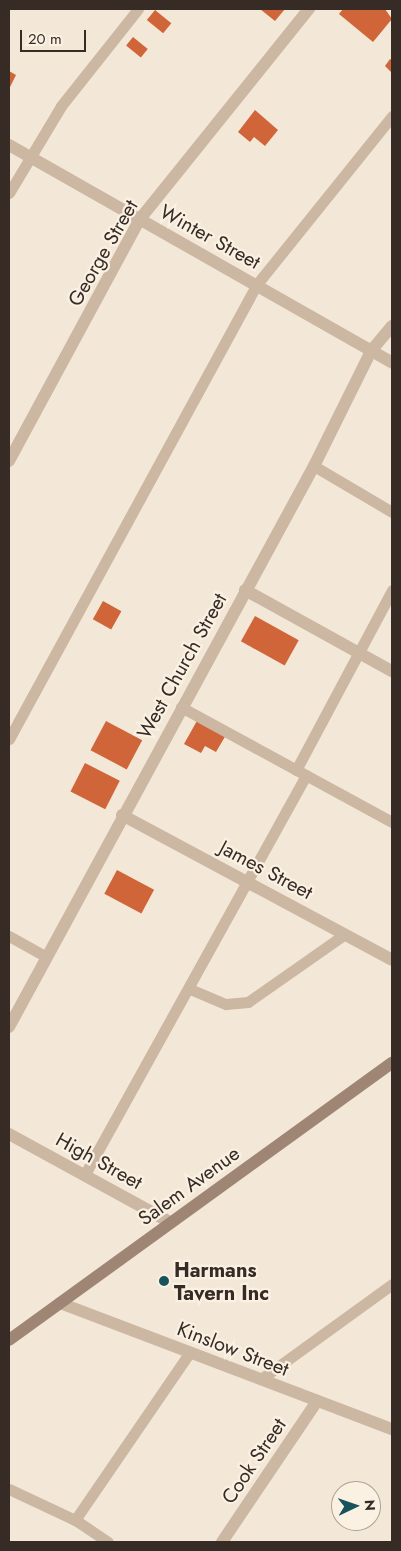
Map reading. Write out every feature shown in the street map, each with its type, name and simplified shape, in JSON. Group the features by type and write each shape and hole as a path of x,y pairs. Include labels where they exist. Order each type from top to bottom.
{"main road":[{"name":"Salem Avenue","path":"9,1340 392,1063"}],"street":[{"name":"George Street","path":"9,461 140,219 309,9"},
{"name":"Winter Street","path":"9,145 257,284 392,363"},
{"name":"West Church Street","path":"9,1027 244,590 314,466 371,351 392,326"},
{"path":"244,590 392,672"},
{"name":"James Street","path":"122,815 250,882 392,960"},
{"name":"High Street","path":"9,1134 170,1222"},
{"name":"Kinslow Street","path":"60,1303 392,1429"},
{"name":"Cook Street","path":"222,1542 317,1401"}],"lane":[{"path":"9,193 29,156 61,106 138,9"},
{"path":"9,740 257,284 392,116"},
{"path":"314,466 392,512"},
{"path":"85,1174 250,882 358,652 392,590"},
{"path":"181,707 392,822"},
{"path":"190,989 226,1004 248,1002 345,934"},
{"path":"9,936 46,956"},
{"path":"261,1379 392,1284"},
{"path":"75,1520 190,1352"},
{"path":"9,1489 75,1520 108,1542"}],"building":[{"path":"260,9 285,9 275,21"},
{"path":"343,9 385,9 392,19 373,42 339,14"},
{"path":"155,10 171,23 163,33 147,20"},
{"path":"133,37 148,49 141,58 126,46"},
{"path":"390,59 392,60 391,72 385,66"},
{"path":"9,71 16,75 9,89"},
{"path":"255,110 278,130 265,146 254,137 250,142 238,132"},
{"path":"103,601 121,611 111,630 93,619"},
{"path":"255,616 299,640 285,666 241,641"},
{"path":"198,719 226,735 216,752 205,746 201,753 184,744"},
{"path":"106,721 142,740 127,769 91,750"},
{"path":"85,763 120,781 105,809 70,792"},
{"path":"117,870 154,890 141,914 104,894"}],"place":[{"name":"Harmans Tavern Inc","path":"164,1281"}]}
